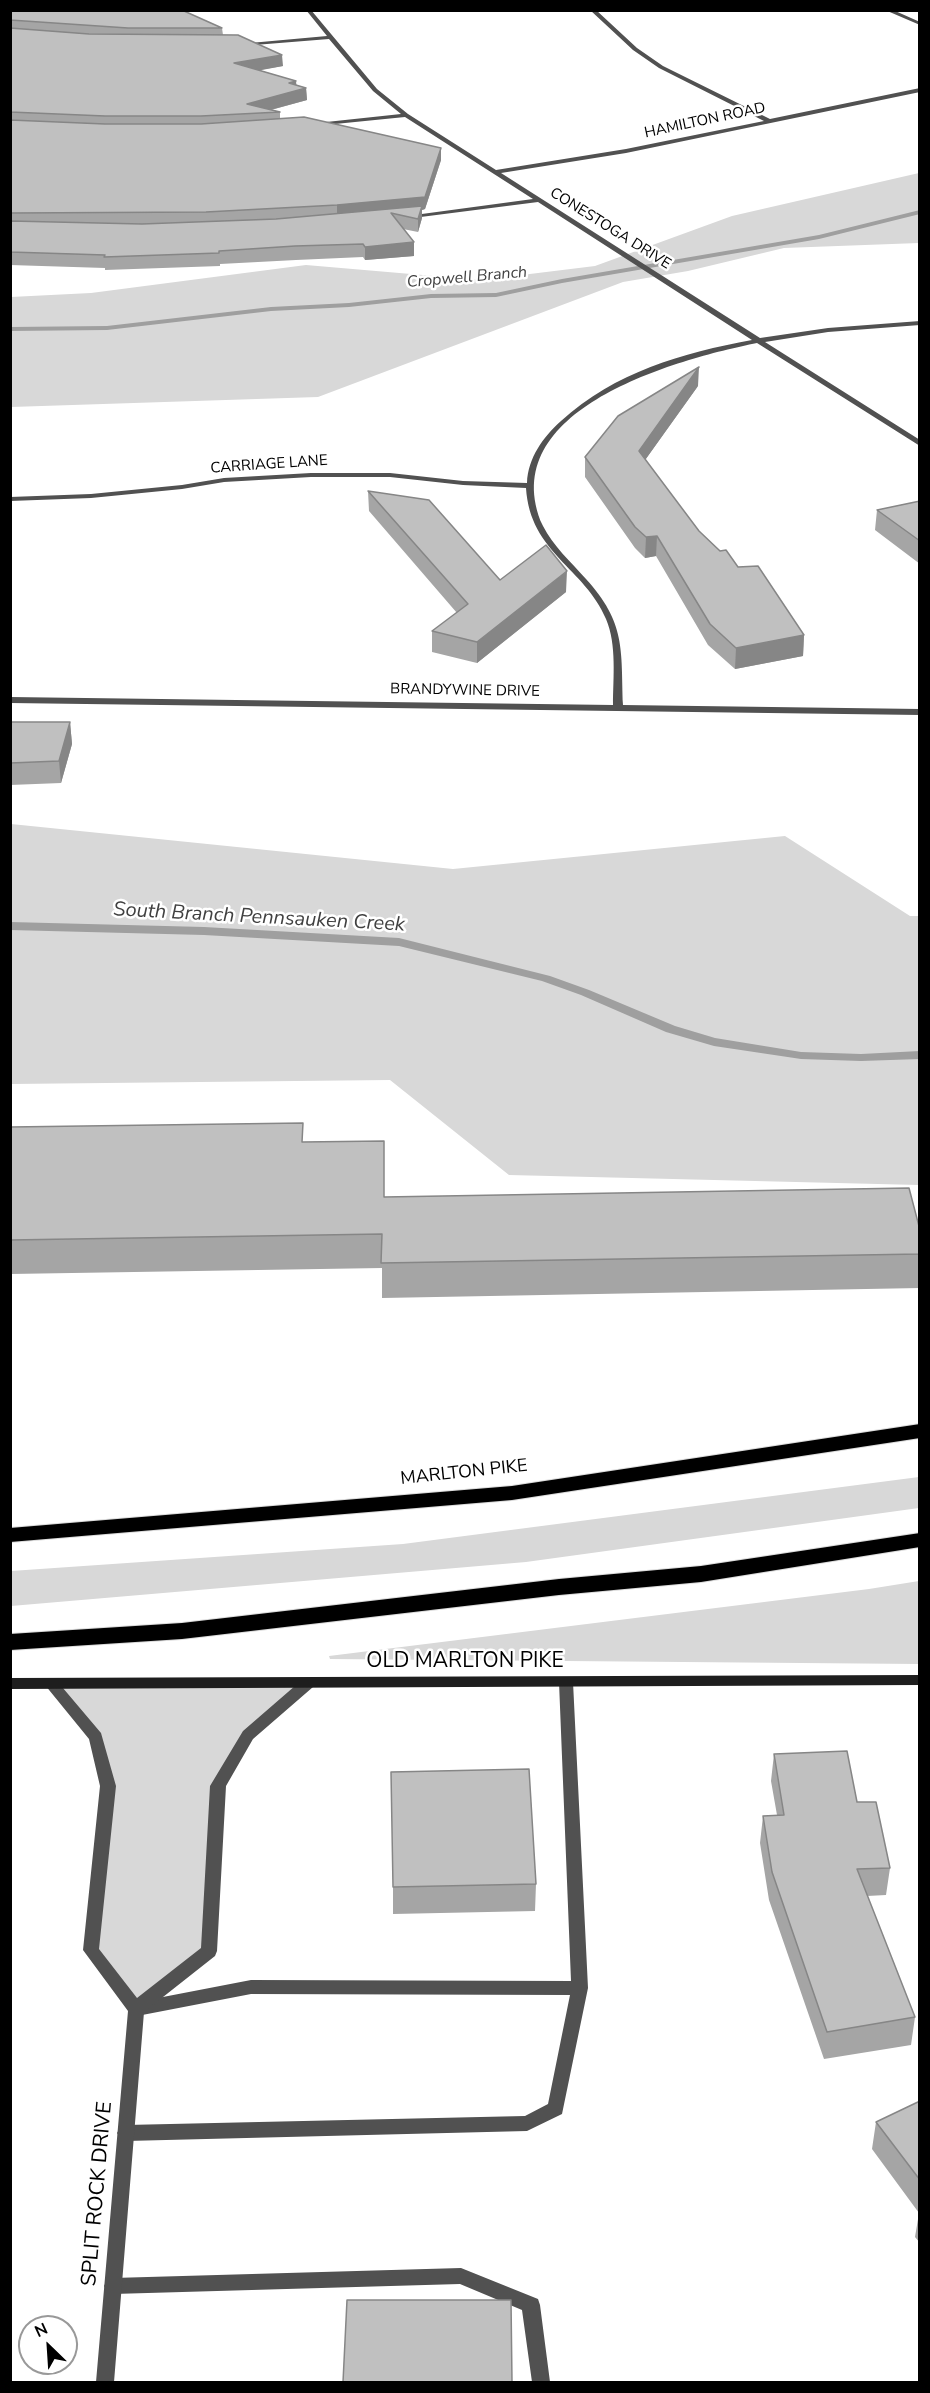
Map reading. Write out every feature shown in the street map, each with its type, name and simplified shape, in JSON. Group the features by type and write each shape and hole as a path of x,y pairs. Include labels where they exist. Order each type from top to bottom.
{"highway":[{"name":"MARLTON PIKE","path":"10,1535 512,1492 920,1431"},
{"path":"10,1642 182,1631 559,1587 701,1574 920,1540"}],"street":[{"name":"CONESTOGA DRIVE","path":"308,10 375,90 406,115 920,444"},
{"path":"592,10 636,49 661,67 769,121"},
{"path":"886,10 920,24"},
{"path":"234,44 330,37"},
{"name":"HAMILTON ROAD","path":"495,172 626,151 920,90"},
{"path":"304,126 406,115"},
{"path":"397,219 540,200"},
{"path":"618,708 615,635 611,620 591,589 548,542 534,511 530,486 534,462 541,448 559,425 579,406 611,386 663,364 705,352 827,330 920,324"},
{"name":"CARRIAGE LANE","path":"10,499 91,496 182,487 224,480 311,475 390,475 463,483 530,486"},
{"name":"BRANDYWINE DRIVE","path":"10,700 920,712"},
{"name":"OLD MARLTON PIKE","path":"10,1684 920,1680"},
{"path":"126,2133 527,2123 556,2109 580,1988 566,1682"},
{"path":"136,2009 209,1951 218,1786 248,1735 308,1683"},
{"path":"52,1685 96,1737 108,1786 91,1950 136,2009"},
{"path":"136,2009 251,1987 580,1988"},
{"name":"SPLIT ROCK DRIVE","path":"105,2382 136,2009"},
{"path":"113,2286 461,2276 531,2305 541,2382"}],"shaded area":[{"path":"919,173 919,243 784,248 688,271 623,282 318,397 11,407 11,297 91,293 306,265 481,280 595,266 732,216"},
{"path":"11,824 453,869 785,836 910,916 919,916 919,1185 509,1175 390,1080 11,1084"},
{"path":"919,1477 919,1508 526,1562 11,1606 11,1571 403,1544"},
{"path":"919,1581 919,1664 330,1659 329,1656 869,1589"},
{"path":"308,1683 248,1735 218,1786 209,1951 136,2009 91,1950 108,1786 96,1737 52,1685"}],"building":[{"path":"10,10 184,11 222,28 128,28 10,20"},
{"path":"10,28 89,34 238,35 282,55 234,63 296,81 289,83 306,88 247,104 280,112 201,116 105,116 10,112"},
{"path":"304,117 441,148 425,197 337,205 206,212 10,213 10,120 105,124 201,124"},
{"path":"422,206 418,219 391,213 414,242 365,247 363,244 295,246 219,251 219,253 104,257 105,255 10,252 10,221 142,224 276,219"},
{"path":"699,367 639,451 699,531 720,551 726,550 738,567 758,566 804,635 736,648 710,624 657,536 646,537 635,527 585,457 618,416"},
{"path":"368,491 429,500 500,580 546,545 567,571 477,642 432,631 468,604"},
{"path":"920,501 920,541 877,510"},
{"path":"10,722 70,722 59,761 10,763"},
{"path":"303,1123 302,1142 384,1141 384,1197 909,1188 920,1230 920,1254 381,1263 382,1234 10,1240 10,1127"},
{"path":"847,1751 857,1802 876,1802 890,1868 857,1869 915,2017 827,2032 772,1872 763,1816 784,1815 774,1754"},
{"path":"529,1769 536,1884 393,1887 391,1772"},
{"path":"920,2101 920,2180 876,2122"},
{"path":"347,2300 511,2300 512,2382 343,2382"}],"waterway":[{"name":"Cropwell Branch","path":"10,329 107,328 271,309 349,305 431,296 496,295 562,281 819,237 920,212"},
{"name":"South Branch Pennsauken Creek","path":"10,926 204,931 399,942 559,982 641,1018 714,1042 772,1052 831,1057 920,1055"}]}
